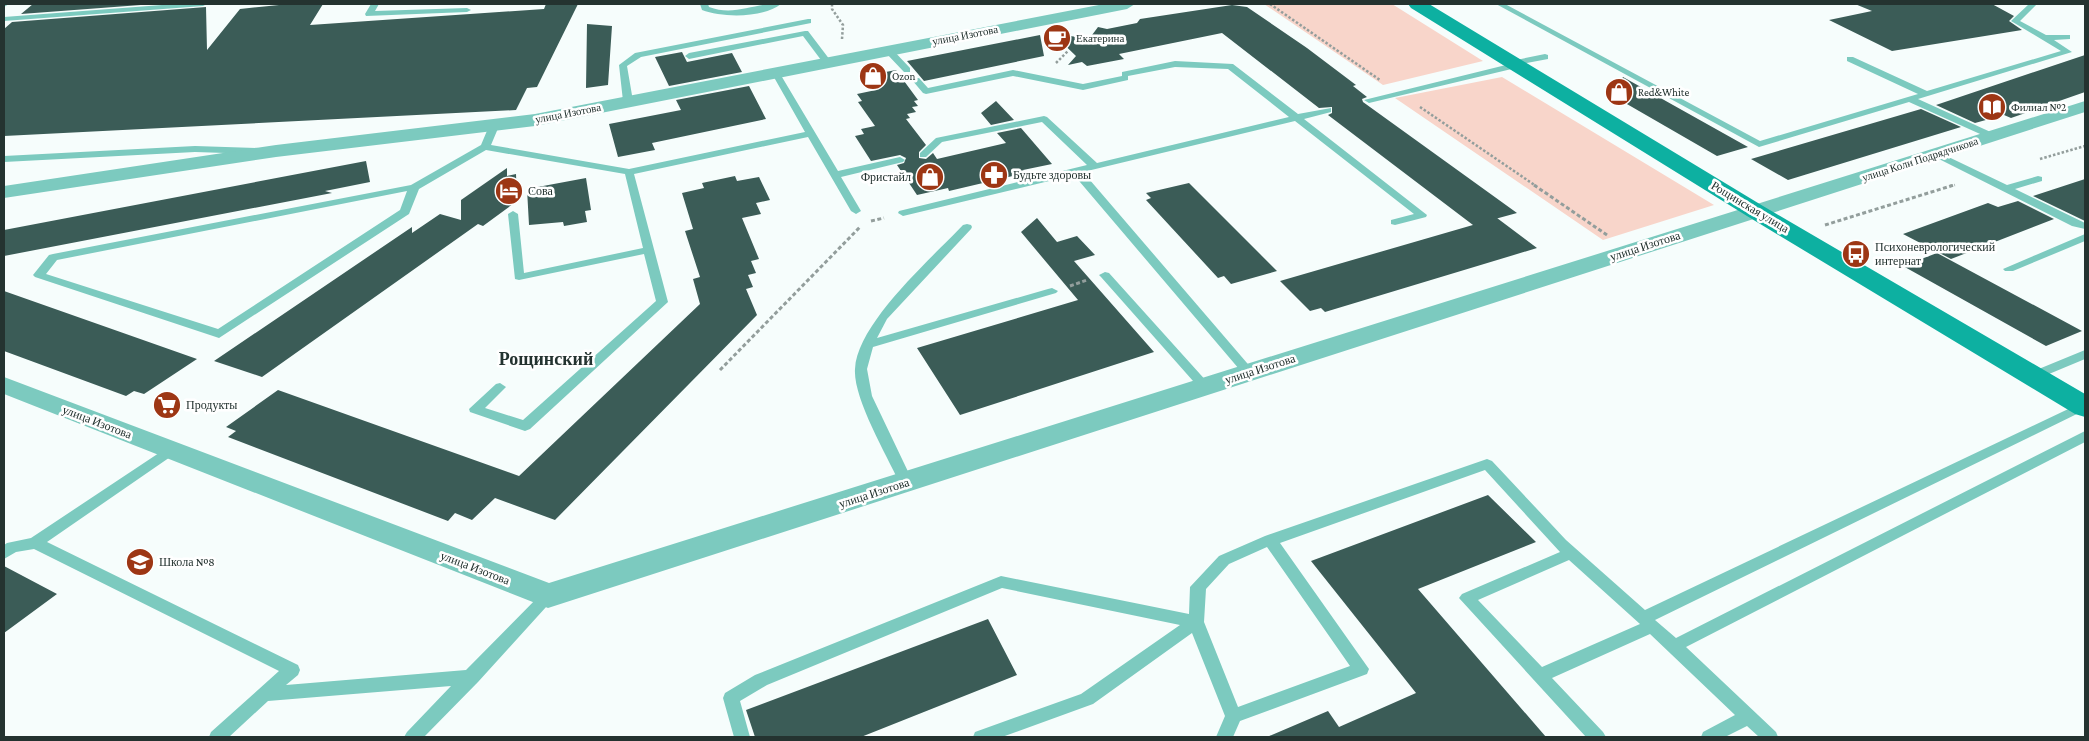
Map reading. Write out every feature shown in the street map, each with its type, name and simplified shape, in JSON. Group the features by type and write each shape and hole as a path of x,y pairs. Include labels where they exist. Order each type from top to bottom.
{"street":[{"name":"Рощинская улица","path":"1417,4 1755,211 2084,406"},
{"name":"улица Изотова","path":"4,192 276,151 494,126 1118,5"},
{"name":"улица Коли Подрядчикова","path":"1755,211 2085,106"},
{"name":"улица Изотова","path":"4,386 548,596 1755,211"}],"lane":[{"path":"4,19 203,4"},
{"path":"375,4 370,14 467,10"},
{"path":"704,4 705,8 715,13 747,11 777,4"},
{"path":"1500,4 1578,49 1759,144 2068,52 2015,21 2034,4"},
{"path":"628,101 623,65 638,55 808,21"},
{"path":"689,56 805,33 835,61"},
{"path":"2044,38 2067,37"},
{"path":"888,50 907,70"},
{"path":"1369,100 1545,57"},
{"path":"1850,59 1926,94"},
{"path":"916,80 926,91 1012,73 1083,87 1175,64 1230,66 1422,214 1395,222"},
{"path":"775,72 856,211"},
{"path":"1910,99 1992,136"},
{"path":"902,212 1077,172 1328,110"},
{"path":"923,155 939,140 1044,119 1095,167"},
{"path":"414,188 405,212 218,334 39,275 53,257 414,188 485,147 494,126"},
{"path":"485,147 629,172 811,134"},
{"path":"4,159 195,149 276,151"},
{"path":"1936,154 2076,224 2085,226"},
{"path":"835,176 900,160"},
{"path":"500,387 475,409 525,426 662,302 629,172"},
{"path":"1077,172 1250,373"},
{"path":"2006,189 2038,179"},
{"path":"513,214 519,277 649,250"},
{"path":"906,482 866,396 861,369 867,345 882,317 967,227"},
{"path":"2009,269 2085,238"},
{"path":"1105,275 1205,387"},
{"path":"867,345 1052,291"},
{"path":"2033,376 2085,354"},
{"path":"1540,676 2084,406"},
{"path":"1674,646 2085,436"},
{"path":"4,553 12,547 35,543 171,450"},
{"path":"1225,737 1233,716 1196,622 1198,587 1224,560 1270,540 1487,464 1572,554 1674,646 1770,737"},
{"path":"1233,716 1361,669 1270,540"},
{"path":"35,543 292,670 217,737"},
{"path":"1572,554 1467,598 1597,737"},
{"path":"742,737 731,698 761,680 1001,582 1196,622"},
{"path":"413,737 548,596"},
{"path":"981,737 1087,699 1196,622"},
{"path":"264,694 472,677"},
{"path":"1709,737 1748,716"}],"path":[{"path":"832,4 832,9 843,25 835,61"},
{"path":"1270,4 1630,251"},
{"path":"720,370 864,223 902,212"},
{"path":"1052,291 1105,275"}],"shaded area":[{"path":"1264,4 1392,4 1483,61 1383,85"},
{"path":"1502,77 1714,205 1603,240 1395,98"}],"building":[{"path":"33,4 154,4 21,14"},
{"path":"289,4 323,4 310,25 544,9 546,4 578,4 537,87 527,88 516,110 4,136 4,29 12,22 206,7 207,50 240,9"},
{"path":"1855,4 1992,4 2014,16 2009,21 2022,30 1892,51 1829,20 1872,11"},
{"path":"1232,5 1247,7 1307,48 1356,85 1353,86 1367,97 1362,99 1363,102 1517,213 1473,225 1328,115 1332,113 1332,107 1319,108 1222,33 1119,54 1124,59 1087,66 1082,62 1068,65 1076,56 1052,33 1089,39 1098,27 1107,29 1137,23 1140,19"},
{"path":"587,24 612,26 608,85 586,88"},
{"path":"1040,35 1044,56 924,81 907,61"},
{"path":"682,52 687,62 732,53 742,72 669,86 655,57"},
{"path":"2085,55 2085,92 2011,118 2004,115 1975,123 1936,105"},
{"path":"896,70 918,100 914,101 918,106 912,107 916,112 907,114 910,118 906,119 926,145 919,152 919,158 926,159 933,153 937,159 1006,143 997,133 1021,128 1052,164 1023,170 1025,173 949,191 948,188 917,195 897,165 904,163 906,158 900,155 871,161 855,136 864,134 861,129 875,126 858,102 862,101 857,94 876,90 865,76"},
{"path":"1623,77 1748,147 1717,156 1613,96"},
{"path":"749,86 766,119 652,143 655,150 618,157 609,124 681,110 676,100"},
{"path":"996,101 1014,120 991,125 981,113"},
{"path":"1921,109 1961,127 1788,180 1751,159"},
{"path":"366,161 370,182 325,191 332,193 4,256 4,230"},
{"path":"507,168 507,176 516,174 517,201 483,226 478,224 262,377 214,361 412,227 412,233 440,214 461,220 461,200"},
{"path":"735,176 737,181 759,177 770,200 756,203 761,214 742,218 759,259 751,261 756,273 748,275 753,287 746,289 757,315 555,520 495,498 472,520 455,513 448,521 228,437 236,431 226,427 278,390 519,476 700,304 693,279 700,277 685,231 693,229 682,193 704,188 702,183"},
{"path":"586,178 591,210 585,211 587,222 564,226 563,222 529,225 527,189"},
{"path":"2085,179 2085,221 2033,196"},
{"path":"1189,183 1277,271 1231,284 1224,276 1218,278 1146,200 1151,198 1146,193"},
{"path":"2018,201 2054,219 1951,259 1903,234 1988,203 1998,207"},
{"path":"1037,218 1057,242 1077,236 1095,255 1074,261 1154,352 960,415 917,348 1078,300 1021,232"},
{"path":"1497,218 1537,248 1325,312 1321,308 1310,311 1280,281"},
{"path":"1937,253 2082,331 2046,346 1903,266"},
{"path":"4,291 197,359 144,394 134,391 126,396 4,351"},
{"path":"1488,495 1536,542 1418,589 1546,737 1267,737 1328,711 1339,727 1416,693 1311,561"},
{"path":"4,566 57,594 4,633"},
{"path":"988,619 1017,675 861,737 755,737 746,710"}],"place":[{"name":"Екатерина","path":"1057,38"},
{"name":"Ozon","path":"873,76"},
{"name":"Red&White","path":"1619,92"},
{"name":"Филиал №2","path":"1992,107"},
{"name":"Будьте здоровы","path":"994,175"},
{"name":"Фристайл","path":"930,177"},
{"name":"Сова","path":"509,191"},
{"name":"Психоневрологический интернат","path":"1856,254"},
{"name":"Продукты","path":"167,405"},
{"name":"Школа №8","path":"140,562"}],"district":[{"name":"Рощинский","path":"546,359"}]}
